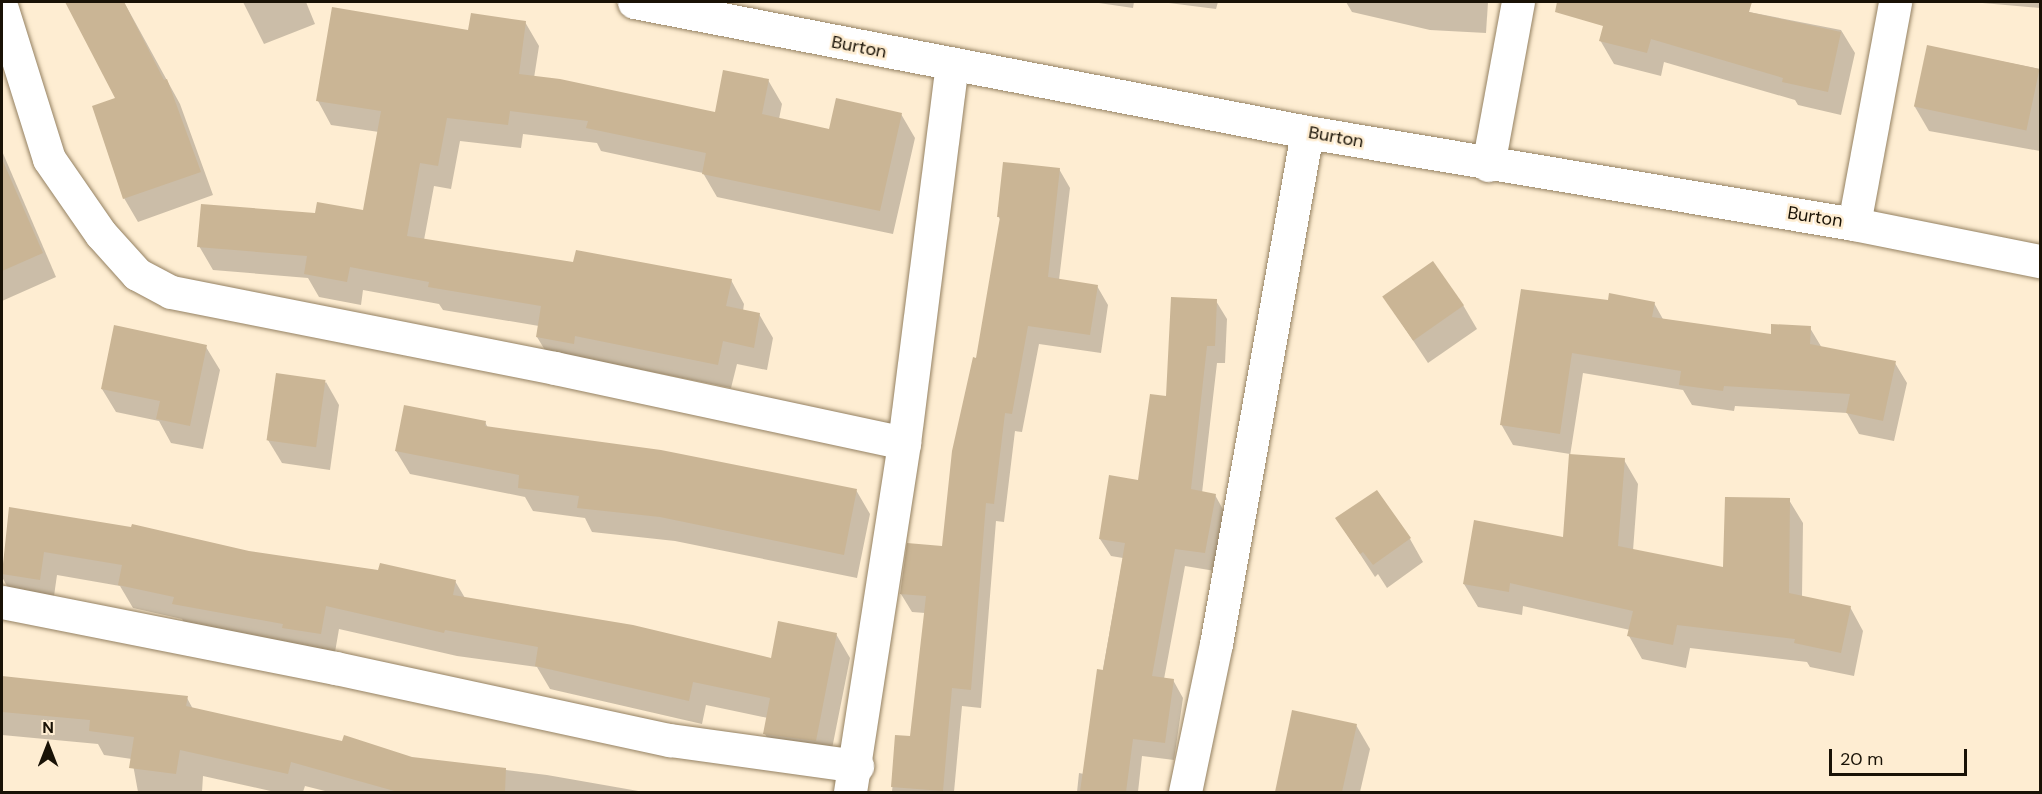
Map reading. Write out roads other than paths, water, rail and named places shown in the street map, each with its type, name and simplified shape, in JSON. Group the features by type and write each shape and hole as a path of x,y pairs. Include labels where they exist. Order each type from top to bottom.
{"street":[{"name":"Burton","path":"634,2 1307,132 1488,165 1854,224 2040,261"},
{"path":"1488,165 1518,2"},
{"path":"1854,224 1896,2"},
{"path":"2,9 49,159 100,234 137,274 171,292 555,368 904,443"},
{"path":"2,602 336,668 854,779 904,443 952,65"},
{"path":"1185,792 1216,644 1307,132"}]}
